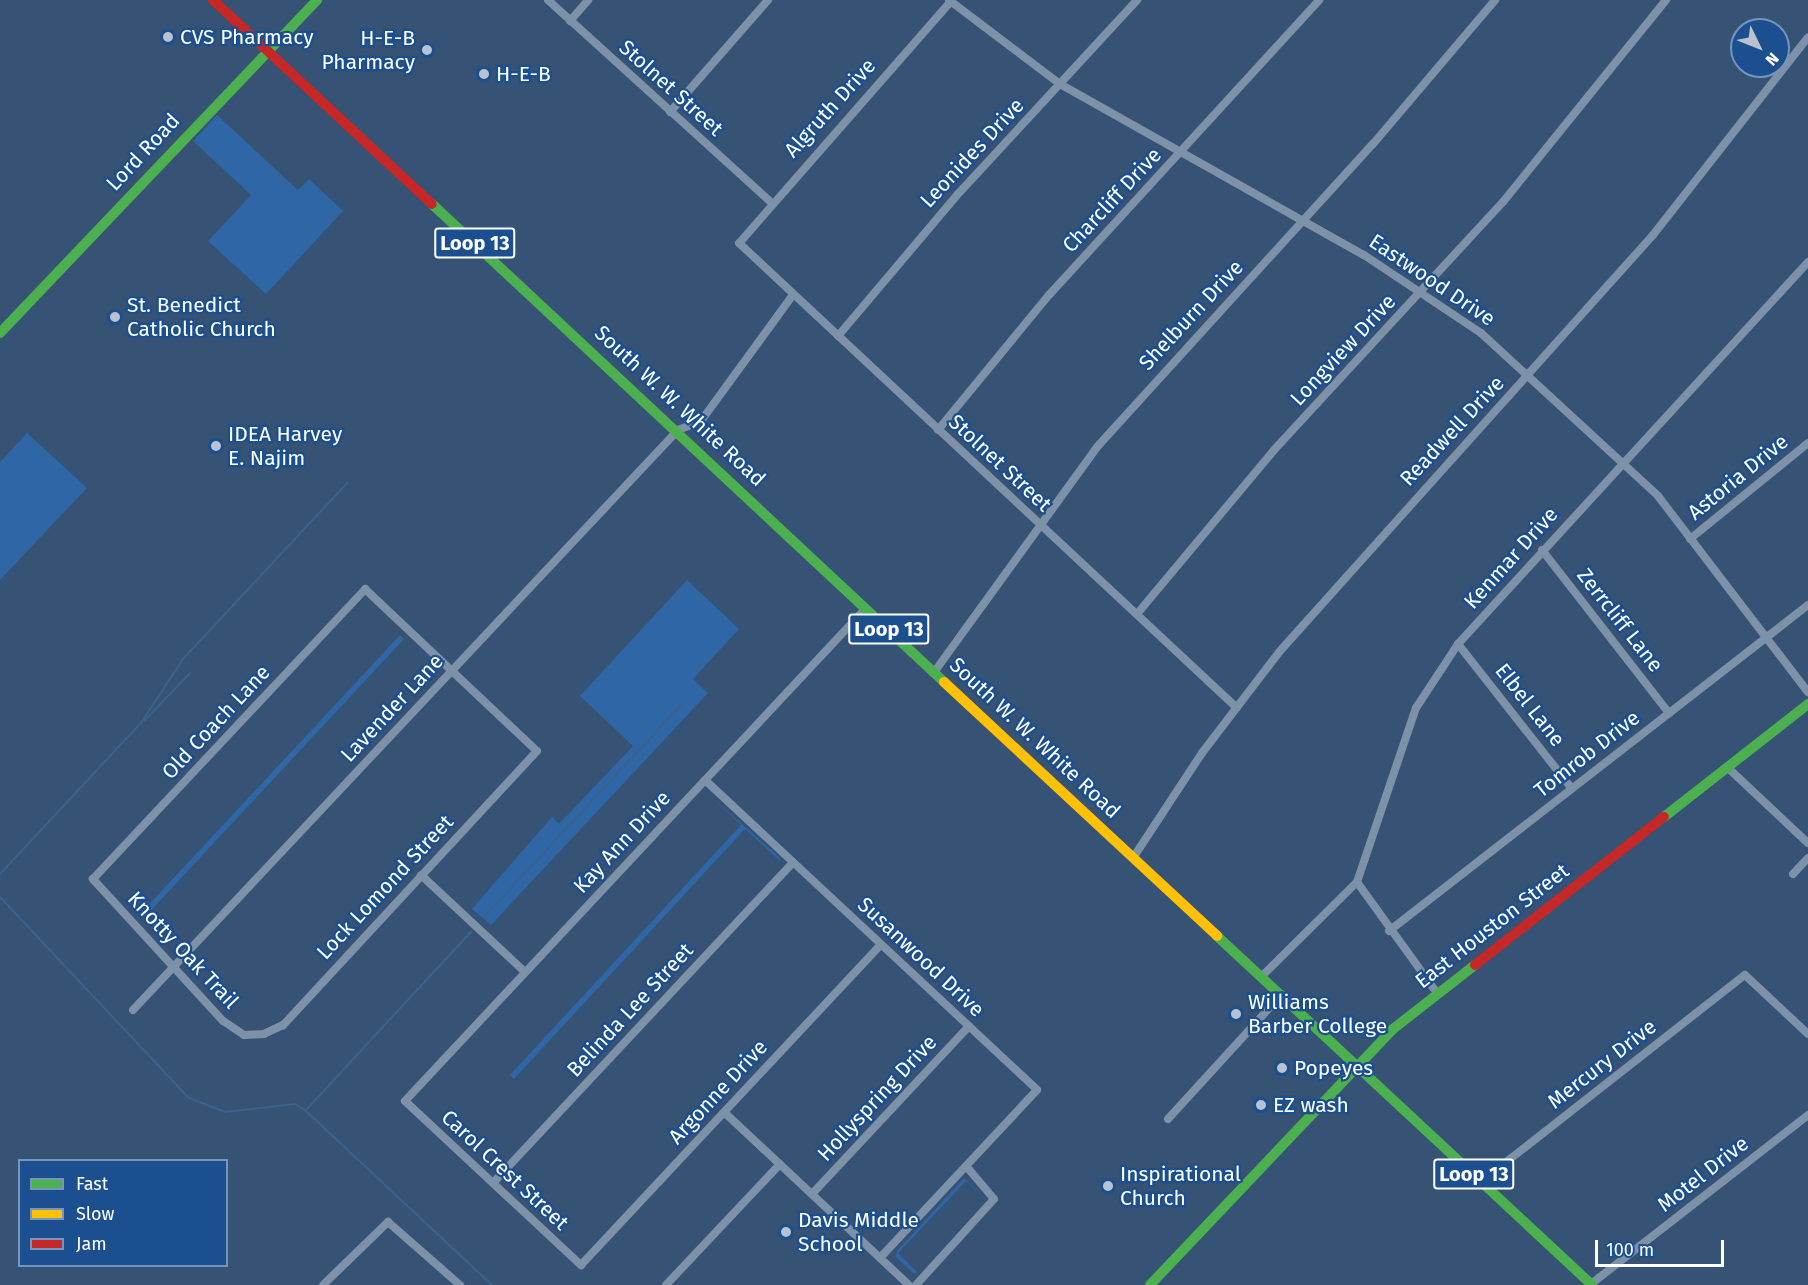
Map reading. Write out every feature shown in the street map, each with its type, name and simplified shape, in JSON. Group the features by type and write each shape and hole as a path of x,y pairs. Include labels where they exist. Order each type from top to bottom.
{"main road":[{"name":"South W. W. White Road","path":"213,0 269,49 678,430 1592,1285"},
{"name":"Lord Road","path":"0,333 317,0"},
{"name":"East Houston Street","path":"1150,1285 1356,1063 1437,993 1808,704"}],"street":[{"name":"Stolnet Street","path":"548,0 771,202"},
{"path":"570,21 588,0"},
{"path":"670,112 768,0"},
{"name":"Leonides Drive","path":"838,336 1137,0"},
{"name":"Charcliff Drive","path":"938,430 1016,333 1319,0"},
{"name":"Shelburn Drive","path":"935,671 1038,523 1132,406 1303,220 1496,0"},
{"name":"Longview Drive","path":"1137,615 1274,450 1422,291 1560,136 1666,0"},
{"name":"Eastwood Drive","path":"950,1 1060,84 1303,220 1422,291 1529,375 1658,496 1808,692"},
{"name":"Algruth Drive","path":"739,243 771,202 950,1"},
{"name":"Readwell Drive","path":"1134,858 1237,708 1321,602 1529,375 1653,235 1808,36"},
{"name":"Stolnet Street","path":"739,243 1237,708"},
{"name":"Kenmar Drive","path":"1357,882 1416,708 1458,644 1808,262"},
{"path":"678,430 701,421 794,295"},
{"name":"Lavender Lane","path":"133,1010 678,430"},
{"name":"Astoria Drive","path":"1690,539 1808,443"},
{"name":"Zerrcliff Lane","path":"1542,550 1669,712"},
{"name":"Old Coach Lane","path":"93,879 365,590 452,671"},
{"name":"Tomrob Drive","path":"1389,931 1808,604"},
{"name":"Kay Ann Drive","path":"405,1101 866,608"},
{"name":"Elbel Lane","path":"1458,644 1572,789"},
{"name":"Lock Lomond Street","path":"253,1036 283,1025 537,751 452,671"},
{"path":"1727,767 1808,843"},
{"name":"Susanwood Drive","path":"705,780 1037,1090 880,1258"},
{"path":"1793,874 1808,858"},
{"name":"Belinda Lee Street","path":"493,1183 793,862"},
{"path":"421,875 525,972"},
{"name":"Knotty Oak Trail","path":"93,879 223,1021 253,1036"},
{"path":"1262,976 1357,882 1389,931 1437,993"},
{"name":"Argonne Drive","path":"581,1265 881,944"},
{"name":"Mercury Drive","path":"1482,1181 1745,975 1807,1031"},
{"path":"1168,1119 1282,994"},
{"name":"Hollyspring Drive","path":"812,1194 969,1026"},
{"name":"Carol Crest Street","path":"405,1101 581,1265"},
{"path":"724,1112 909,1285"},
{"name":"Motel Drive","path":"1592,1285 1808,1115"},
{"path":"666,1285 780,1164"},
{"path":"916,1285 994,1199 966,1166"},
{"path":"323,1285 388,1222 460,1285"}],"shaded area":[{"path":"217,115 298,190 309,179 343,211 266,294 208,241 251,195 193,141"},
{"path":"27,433 87,488 0,580 0,462"},
{"path":"687,580 739,629 693,679 708,693 491,925 472,909 552,817 559,824 633,746 580,696"},
{"path":"400,635 404,639 144,918 141,913"},
{"path":"707,793 779,857 780,861 745,829 514,1079 510,1075 741,825"},
{"path":"964,1178 987,1200 966,1181 898,1253 918,1273 913,1273 896,1257 897,1251"}],"waterway":[{"path":"0,874 141,723 183,659 347,483"},
{"path":"145,720 191,672"},
{"path":"484,917 682,704"},
{"path":"0,897 189,1098 225,1112 295,1104 306,1111 492,1285"},
{"path":"306,1110 471,932"}],"traffic: fast":[{"path":"0,333 317,0"},
{"path":"432,204 944,682"},
{"path":"1664,817 1808,704"},
{"path":"1217,936 1592,1285"},
{"path":"1150,1285 1393,1029 1475,965"}],"traffic: slow":[{"path":"944,682 1217,936"}],"traffic: jam":[{"path":"213,0 432,204"},
{"path":"1475,965 1664,817"}],"place":[{"name":"CVS Pharmacy","path":"168,37"},
{"name":"H-E-B Pharmacy","path":"427,50"},
{"name":"H-E-B","path":"484,74"},
{"name":"St. Benedict Catholic Church","path":"115,317"},
{"name":"IDEA Harvey E. Najim","path":"216,446"},
{"name":"Williams Barber College","path":"1236,1014"},
{"name":"Popeyes","path":"1282,1068"},
{"name":"EZ wash","path":"1261,1105"},
{"name":"Inspirational Church","path":"1108,1186"},
{"name":"Davis Middle School","path":"786,1232"}]}
